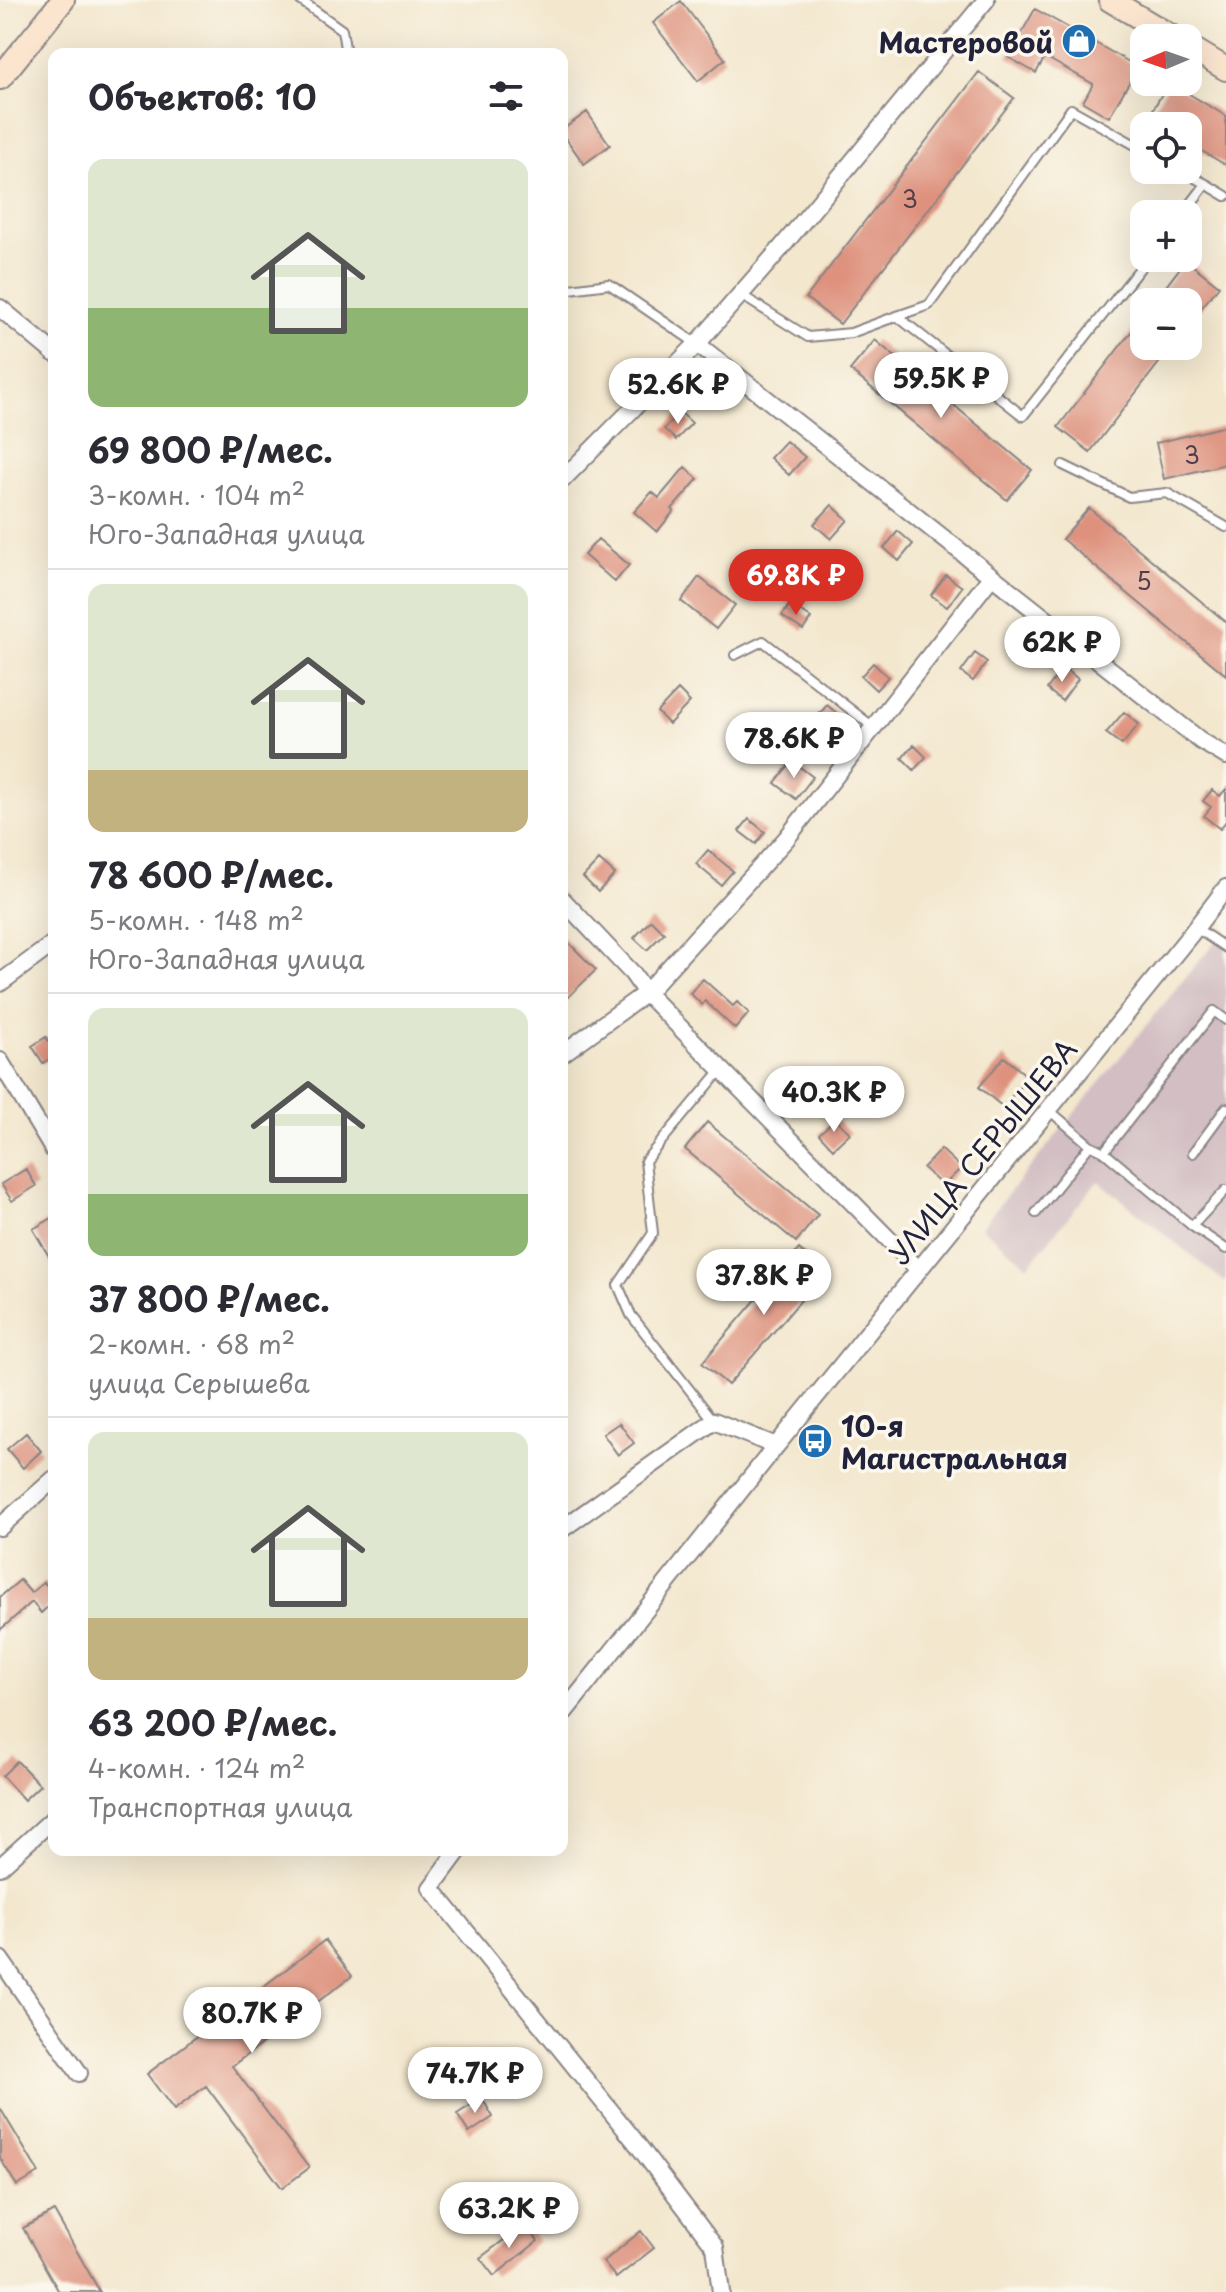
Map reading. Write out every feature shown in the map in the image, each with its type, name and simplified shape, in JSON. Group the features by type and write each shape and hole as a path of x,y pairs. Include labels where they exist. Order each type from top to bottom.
{"street":[{"path":"0,78 63,0"},
{"path":"568,474 697,344 781,248 986,0"},
{"path":"1110,0 1150,24"},
{"path":"1202,54 1226,69"},
{"path":"0,308 48,348"},
{"path":"697,344 1201,741 1226,756"},
{"path":"568,1050 646,993 786,839 992,576"},
{"name":"УЛИЦА СЕРЫШЕВА","path":"568,1707 1226,888"},
{"path":"568,905 633,974 646,993 919,1270"},
{"path":"0,983 48,947"},
{"path":"0,1061 48,1141"},
{"path":"568,1525 714,1421 776,1446"},
{"path":"0,1527 48,1484"},
{"path":"0,1867 48,1823"},
{"path":"455,1856 431,1888 634,2140 715,2247 721,2292"},
{"path":"0,1959 79,2073"}],"lane":[{"path":"300,0 342,30 345,48"},
{"path":"740,294 808,337 851,333 929,305 1071,109 1130,142"},
{"path":"1202,182 1226,196"},
{"path":"1194,200 1206,184"},
{"path":"897,316 1023,416 1137,272"},
{"path":"568,289 609,284 697,344"},
{"path":"1063,465 1129,497 1167,493 1226,527"},
{"path":"735,655 763,641 873,727"},
{"path":"1196,928 1226,948"},
{"path":"1104,1152 1214,1011 1226,1020"},
{"path":"714,1421 631,1315 618,1285 653,1233 645,1161 722,1070"},
{"path":"1193,1153 1226,1108"},
{"path":"1049,1110 1192,1226 1226,1249"},
{"path":"1036,1213 1090,1145"},
{"path":"1192,1226 1226,1190"}],"shaded area":[{"path":"1226,928 1226,1283 1098,1181 1028,1266 981,1227"}],"building":[{"path":"681,1 725,59 698,81 653,23"},
{"path":"1035,9 1130,62 1130,81 1109,117 1083,102 1093,84 1045,57 1036,73 1008,57"},
{"path":"979,72 1014,98 840,324 806,298"},
{"path":"1161,96 1192,96 1226,116 1226,165 1202,151 1202,112 1152,112"},
{"path":"587,112 610,145 584,164 568,141 568,126"},
{"path":"1177,272 1201,272 1219,286 1202,307 1202,288 1165,288"},
{"path":"1130,333 1130,360 1161,360 1090,452 1058,427"},
{"path":"875,340 1032,470 1007,500 850,370"},
{"path":"680,412 692,423 676,440 664,429"},
{"path":"1226,426 1226,464 1164,479 1156,443"},
{"path":"786,441 805,457 789,475 770,458"},
{"path":"685,467 698,479 657,532 634,512 652,492 659,498"},
{"path":"832,505 848,520 831,539 814,524"},
{"path":"1089,508 1226,622 1226,675 1062,539"},
{"path":"898,531 913,544 899,561 884,548"},
{"path":"598,539 629,565 615,582 584,555"},
{"path":"946,575 962,587 947,607 931,595"},
{"path":"699,577 735,605 716,629 681,601"},
{"path":"790,604 811,618 803,630 782,616"},
{"path":"975,653 987,662 973,681 961,672"},
{"path":"873,663 888,677 876,690 861,676"},
{"path":"1063,667 1078,679 1062,701 1047,689"},
{"path":"678,690 690,702 669,724 657,712"},
{"path":"827,705 848,723 838,736 816,718"},
{"path":"1124,712 1139,724 1122,745 1106,733"},
{"path":"914,745 926,757 914,770 902,758"},
{"path":"792,761 813,777 796,799 775,783"},
{"path":"1226,789 1226,821 1220,829 1204,816 1211,807 1203,801 1212,790 1220,796"},
{"path":"749,819 765,832 756,844 739,831"},
{"path":"708,850 733,871 721,885 696,864"},
{"path":"599,860 615,874 598,892 583,877"},
{"path":"651,920 664,933 647,950 634,938"},
{"path":"568,942 596,970 568,997"},
{"path":"703,979 733,1006 737,1002 749,1013 735,1029 705,1001 702,1005 690,993"},
{"path":"46,1037 48,1060 43,1063 32,1046"},
{"path":"1004,1057 1028,1077 1003,1107 979,1087"},
{"path":"791,1080 803,1092 787,1108 775,1096"},
{"path":"835,1119 850,1133 833,1149 819,1134"},
{"path":"707,1122 818,1215 796,1242 685,1149"},
{"path":"941,1149 961,1168 943,1186 923,1168"},
{"path":"26,1169 36,1186 12,1201 1,1184"},
{"path":"48,1220 48,1255 33,1229"},
{"path":"799,1249 825,1272 728,1385 702,1363"},
{"path":"619,1423 634,1443 618,1455 603,1434"},
{"path":"26,1433 41,1451 23,1468 7,1449"},
{"path":"20,1580 31,1593 44,1582 48,1587 48,1607 41,1613 32,1602 0,1630 0,1597"},
{"path":"17,1761 40,1785 24,1800 2,1776"},
{"path":"325,1940 352,1976 232,2066 309,2168 282,2188 206,2086 174,2110 147,2074"},
{"path":"482,2098 493,2117 469,2133 457,2114"},
{"path":"0,2108 39,2173 17,2186 0,2158"},
{"path":"54,2211 100,2292 59,2292 23,2228"},
{"path":"525,2224 538,2241 494,2276 480,2258"},
{"path":"641,2231 654,2248 616,2278 603,2262"}],"place":[{"name":"Мастеровой","path":"1079,41"},
{"name":"10-я Магистральная","path":"815,1441"}]}
